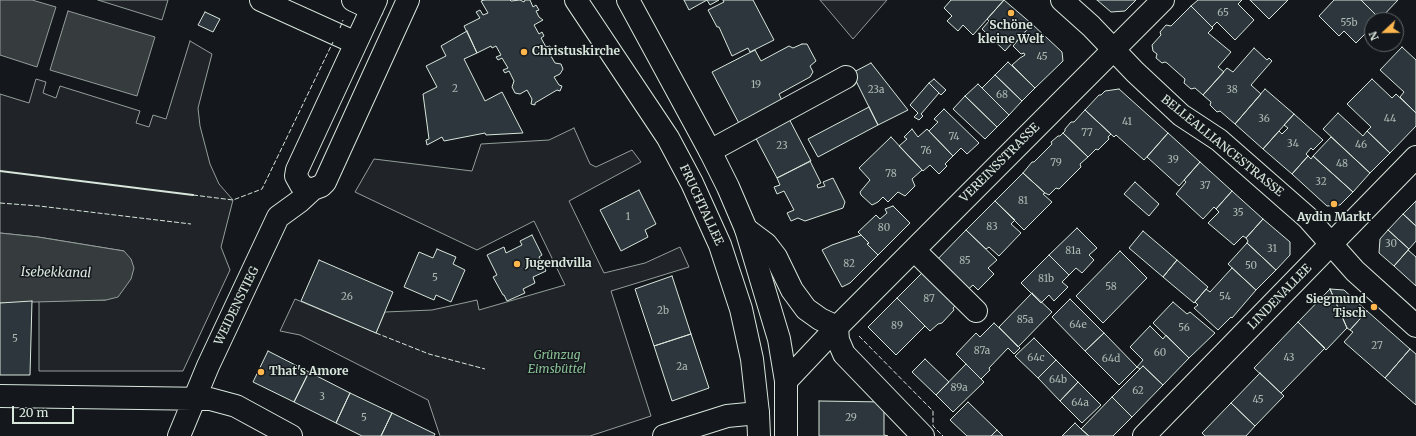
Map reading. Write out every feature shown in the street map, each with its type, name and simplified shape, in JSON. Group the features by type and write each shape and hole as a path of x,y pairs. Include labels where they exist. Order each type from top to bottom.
{"street":[{"path":"261,0 356,43"},
{"name":"WEIDENSTIEG","path":"179,436 240,295 262,253 278,217 300,201 313,189 321,186 325,182 408,0"},
{"name":"FRUCHTALLEE","path":"576,0 668,138 692,183 720,245 741,309 752,359 759,436"},
{"path":"628,0 710,151 746,229 780,338 786,381 786,436"},
{"name":"BELLEALLIANCESTRASSE","path":"1062,0 1091,26 1135,72 1181,115 1219,140 1308,218 1355,271 1416,326"},
{"name":"VEREINSSTRASSE","path":"786,381 837,327 1163,0"},
{"path":"313,189 308,189 301,185 296,176 297,170 356,43 367,3"},
{"path":"710,151 846,77"},
{"name":"LINDENALLEE","path":"1144,436 1416,157"},
{"path":"746,229 770,248 792,290 806,309 820,319 837,327 838,340 844,354 923,436"},
{"path":"914,250 976,310"},
{"path":"0,396 210,400 236,406 291,436"},
{"path":"664,436 727,416 758,413"}],"green space":[{"path":"98,0 168,0 162,20"},
{"path":"820,0 887,0 853,39"},
{"path":"190,41 212,54 198,108 200,126 210,164 219,184 233,200 221,247 230,270 183,371 39,371 39,301 106,300 124,251 38,237 0,233 0,94 29,103 36,79 46,82 43,93 56,98 60,86 140,111 136,123 149,127 153,115 166,119"},
{"name":"Grünzug Eimsbüttel","path":"574,128 590,164 596,167 632,150 641,162 569,201 604,273 645,263 680,247 689,267 611,291 651,416 590,436 440,436 428,400 300,335 280,331 295,299 376,333 385,312 432,310 477,300 479,310 565,285 534,221 477,250 355,192 374,159 472,171 481,144 549,140"}],"water":[{"path":"0,0 32,0 56,7 37,67 0,55"},
{"path":"68,11 155,37 137,96 50,70"},
{"name":"Isebekkanal","path":"0,233 38,237 124,251 131,259 134,268 131,279 118,297 106,300 0,303"}],"building":[{"name":"Christuskirche","path":"520,0 524,2 525,0 530,0 533,7 536,5 539,10 536,11 539,17 543,20 534,25 539,34 542,32 544,36 541,38 546,47 550,46 552,49 548,51 555,63 561,64 563,69 560,74 554,77 559,85 562,86 560,91 557,90 535,103 535,105 531,104 532,99 527,90 520,94 515,93 512,87 514,81 509,71 505,73 503,70 508,68 502,58 498,60 496,57 501,55 496,46 492,48 491,46 477,53 464,26 480,18 476,12 480,10 483,15 488,13 481,1"},
{"path":"684,0 707,0 689,10"},
{"path":"707,0 719,0 710,5"},
{"path":"723,0 753,0 774,40 750,52 748,48 732,56 719,27 717,27 708,10 724,2"},
{"path":"951,0 1004,0 973,35 963,25 958,31 947,21 952,16 944,8"},
{"path":"1004,0 1032,24 1015,43 1013,42 1005,51 982,29 989,21 987,19"},
{"path":"1097,0 1136,0 1125,11 1111,12"},
{"path":"1198,0 1242,0 1238,4 1254,20 1235,40 1217,22 1212,27 1191,6"},
{"path":"1250,0 1288,0 1269,19"},
{"path":"1334,0 1361,0 1373,12 1364,12 1364,35 1356,43 1344,31 1339,36 1319,16"},
{"path":"1361,0 1398,0 1387,12 1373,12"},
{"path":"1191,6 1213,28 1208,33 1231,52 1218,67 1224,72 1203,95 1195,88 1191,89 1184,83 1185,79 1167,63 1162,63 1156,58 1157,54 1153,51 1152,45 1161,35 1160,32 1166,25 1171,26"},
{"path":"205,12 220,19 213,32 198,25"},
{"path":"1032,24 1062,52 1063,61 1035,88 1012,65 1025,55 1024,53 1021,54 1013,46"},
{"path":"467,31 477,53 464,59 485,101 502,92 523,133 486,135 485,133 444,141 442,137 427,145 426,140 429,139 423,94 437,87 426,66 446,56 441,46"},
{"path":"802,44 807,44 816,61 810,66 813,72 810,77 779,94 784,105 742,129 712,72 755,50 761,61 789,46 793,48"},
{"path":"1254,48 1267,60 1269,58 1272,61 1251,85 1261,94 1235,124 1220,111 1217,112 1210,105 1211,102 1203,95 1227,68 1233,72"},
{"path":"1404,49 1416,60 1416,113 1400,97 1404,92 1380,70 1397,52 1404,52"},
{"path":"1008,62 1035,88 1022,101 995,75"},
{"path":"871,63 908,110 878,125 852,73"},
{"path":"995,75 1022,101 1009,115 982,88"},
{"path":"934,79 946,90 941,95 929,83"},
{"path":"1372,79 1392,98 1396,94 1416,113 1416,126 1390,153 1367,131 1371,127 1347,104"},
{"path":"929,83 939,93 921,114 923,116 919,120 914,117 918,113 910,105"},
{"path":"978,84 1009,115 997,127 965,96"},
{"path":"1119,89 1168,133 1144,160 1116,135 1114,137 1085,110 1099,95 1105,91"},
{"path":"1265,89 1294,114 1263,149 1235,124"},
{"path":"965,96 997,127 985,139 953,109"},
{"path":"869,107 878,125 818,157 808,139"},
{"path":"944,109 979,143 967,154 961,148 953,156 929,131 938,122 934,119"},
{"path":"1085,110 1111,134 1108,137 1109,139 1098,150 1096,149 1088,157 1063,133 1071,122 1074,122"},
{"path":"786,113 811,161 777,178 752,131"},
{"path":"1338,113 1363,136 1367,131 1390,153 1370,173 1323,129"},
{"path":"1294,114 1323,140 1313,150 1311,148 1306,154 1308,156 1292,174 1263,149 1279,131 1282,134 1288,128 1284,125"},
{"path":"912,129 918,137 927,129 953,156 945,164 947,166 939,174 930,165 923,171 899,146 907,139 904,137"},
{"path":"1063,133 1088,157 1080,164 1081,167 1059,189 1056,188 1049,195 1023,173 1032,162 1034,162 1052,144 1051,142"},
{"path":"1168,133 1200,162 1179,186 1147,157"},
{"path":"891,137 922,170 912,179 915,186 905,196 898,192 888,202 883,197 872,205 861,195 860,192 870,180 859,168"},
{"path":"1331,137 1370,173 1353,192 1313,156"},
{"path":"1308,156 1311,159 1313,156 1353,192 1340,205 1327,206 1292,174"},
{"path":"810,161 821,183 817,185 818,188 825,186 823,182 833,178 845,202 843,208 805,221 798,218 791,221 787,213 794,210 784,191 777,194 774,187 780,185 777,178"},
{"path":"1200,162 1232,191 1216,209 1214,207 1203,219 1176,194 1186,182 1184,180"},
{"path":"1023,173 1045,193 1043,194 1052,202 1024,230 995,201"},
{"path":"1135,182 1159,204 1149,216 1124,194"},
{"path":"639,190 656,224 645,230 648,237 621,251 600,210"},
{"path":"1232,191 1263,219 1246,238 1243,236 1234,245 1208,223 1219,212 1216,209"},
{"path":"995,201 1015,220 1011,224 1021,233 999,256 989,247 986,249 966,230"},
{"path":"1416,201 1416,226 1403,214"},
{"path":"893,206 910,223 878,255 858,232 876,215 880,219 887,213 885,209"},
{"path":"1403,214 1416,226 1416,241 1409,249 1388,230"},
{"path":"1263,219 1290,242 1290,255 1276,270 1247,243 1248,241 1246,238"},
{"path":"1077,228 1097,248 1089,255 1094,260 1082,273 1076,268 1069,275 1049,255"},
{"path":"966,230 997,260 988,268 994,274 978,290 973,285 964,293 934,263"},
{"path":"1388,230 1409,249 1394,266 1379,253 1380,239"},
{"path":"1143,231 1177,260 1163,277 1129,248"},
{"name":"Jugendvilla","path":"532,235 542,255 539,257 546,271 533,277 535,283 523,289 525,293 507,301 493,277 497,275 487,255 504,247 506,253 522,245 520,241"},
{"path":"861,235 869,243 867,244 878,255 850,283 842,287 822,250"},
{"path":"1247,243 1276,270 1256,290 1228,264"},
{"path":"437,249 456,257 453,264 465,270 451,302 436,295 434,300 404,287 419,252 433,258"},
{"path":"1408,250 1416,257 1416,286 1394,266"},
{"path":"1120,251 1147,278 1103,323 1076,296"},
{"path":"1049,255 1069,275 1062,282 1068,287 1054,301 1049,295 1041,303 1021,283"},
{"path":"319,260 393,292 376,333 301,301"},
{"path":"1177,260 1208,287 1194,303 1163,277"},
{"path":"928,267 961,300 942,323 938,324 930,331 897,298"},
{"path":"1232,268 1256,290 1232,318 1231,317 1218,330 1194,308 1198,305 1195,302 1206,289 1210,292"},
{"path":"672,276 691,334 654,346 635,289"},
{"path":"1330,289 1347,328 1326,350 1298,322"},
{"path":"1330,289 1344,290 1367,311 1350,330 1347,328"},
{"path":"1032,293 1052,312 1018,347 999,327"},
{"path":"897,298 925,326 896,355 868,327"},
{"path":"1070,299 1104,333 1085,351 1052,317"},
{"path":"32,301 30,375 0,375 0,303"},
{"path":"1173,302 1187,314 1190,312 1215,333 1189,358 1153,323"},
{"path":"1367,311 1410,349 1385,378 1344,342 1353,332 1350,330"},
{"path":"1298,322 1325,348 1281,393 1254,368"},
{"path":"994,323 1020,348 1014,354 1008,348 981,379 956,354 976,333 980,337"},
{"path":"1150,326 1163,339 1166,335 1189,358 1163,385 1143,366 1140,369 1137,367 1143,360 1130,347"},
{"path":"1104,333 1137,367 1119,385 1085,351"},
{"path":"691,334 709,388 672,401 654,346"},
{"path":"1034,338 1056,360 1038,378 1015,356"},
{"path":"1410,349 1416,354 1416,405 1385,378"},
{"path":"268,351 309,372 294,402 253,382"},
{"path":"925,359 949,382 936,395 912,372"},
{"path":"1056,360 1078,382 1060,401 1038,378"},
{"path":"966,364 984,382 953,412 936,395"},
{"path":"1143,366 1163,385 1132,417 1112,397"},
{"path":"309,372 350,393 336,423 294,402"},
{"path":"1260,373 1284,396 1255,426 1231,403"},
{"path":"1078,382 1101,405 1082,423 1060,401"},
{"path":"350,393 392,413 381,436 362,436 336,423"},
{"path":"1112,397 1132,417 1113,436 1089,436 1081,429"},
{"path":"819,401 884,402 884,435 888,436 819,436"},
{"path":"968,402 997,430 991,436 967,436 950,420"},
{"path":"1231,403 1255,426 1246,436 1205,436 1202,433"},
{"path":"392,413 435,434 434,436 381,436"},
{"path":"1075,423 1081,429 1089,436 1062,436"},
{"path":"997,430 1003,436 991,436"}],"fence":[{"path":"340,28 343,20"},
{"path":"193,195 233,200 262,189 333,42"},
{"path":"0,203 39,206 191,224"},
{"path":"376,333 429,354 485,369"},
{"path":"859,336 933,411 933,426 943,436"}],"wall":[{"path":"0,171 193,195"}],"place":[{"name":"Schöne kleine Welt","path":"1011,13"},
{"name":"Christuskirche","path":"524,52"},
{"name":"Aydin Markt","path":"1334,204"},
{"name":"Jugendvilla","path":"517,264"},
{"name":"Siegmund Tisch","path":"1374,307"},
{"name":"That's Amore","path":"261,372"}]}
